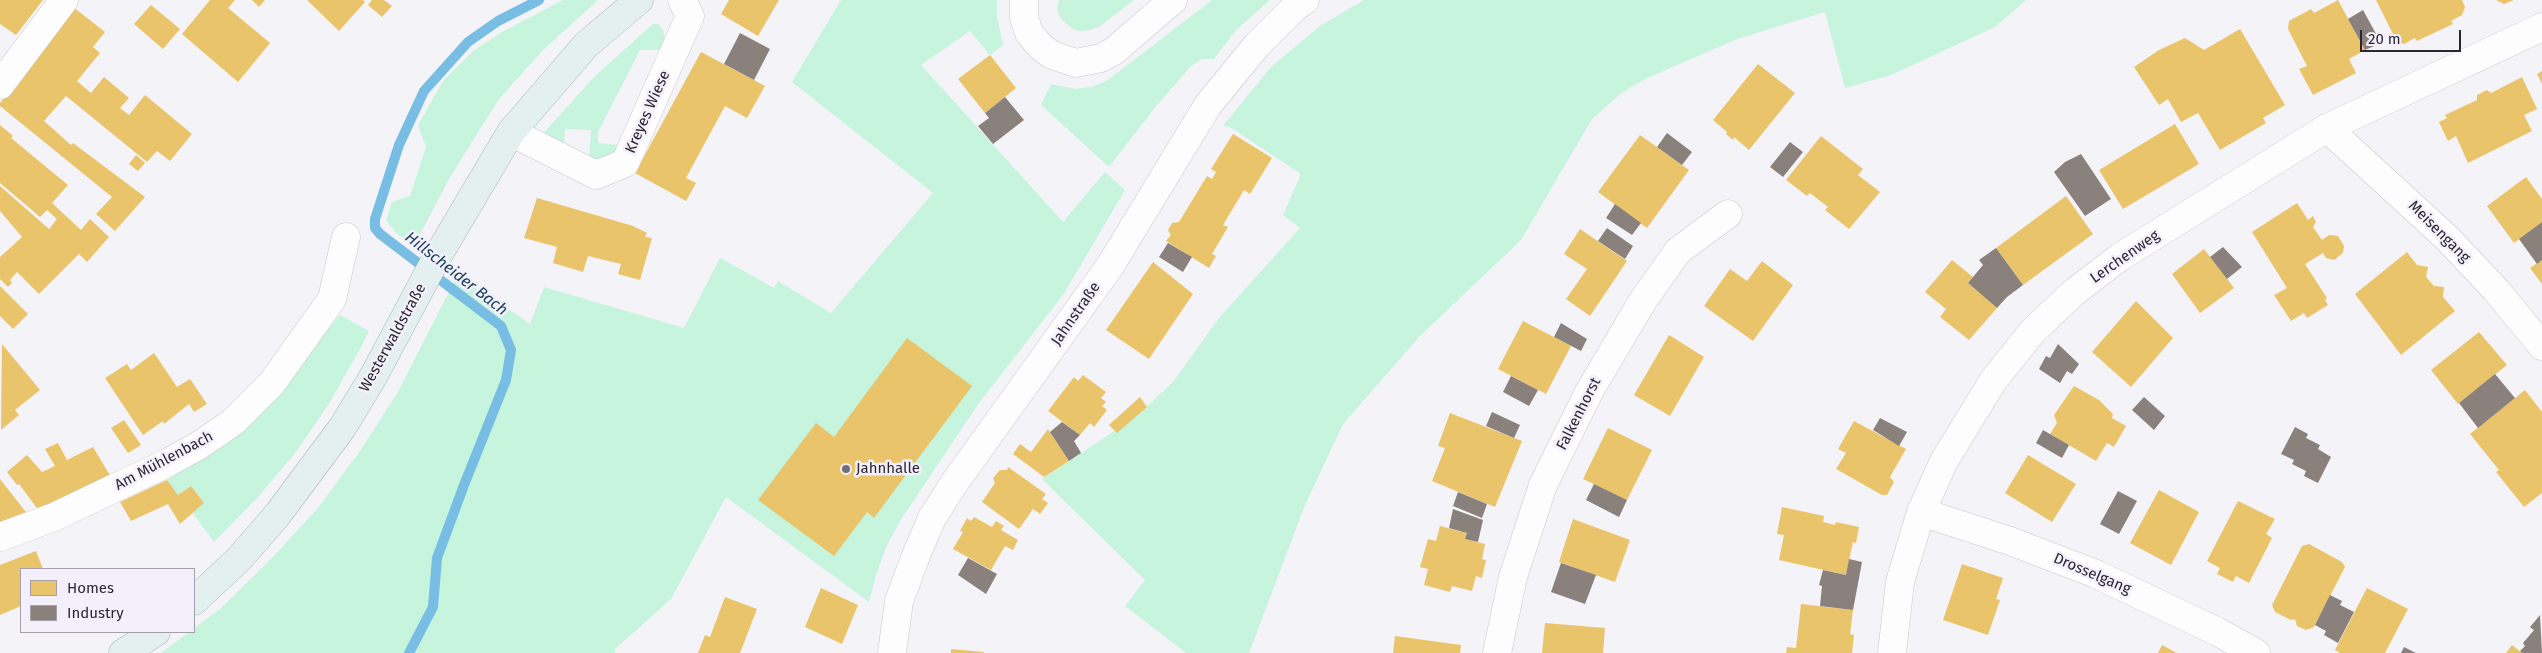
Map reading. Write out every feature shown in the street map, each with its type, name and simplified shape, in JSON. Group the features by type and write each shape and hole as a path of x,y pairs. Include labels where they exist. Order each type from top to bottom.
{"main road":[{"name":"Westerwaldstraße","path":"195,600 239,559 278,514 342,428 373,377 437,257 510,132 586,45 639,0"},
{"path":"123,653 154,633"}],"street":[{"path":"0,85 64,0"},
{"name":"Kreyes Wiese","path":"510,132 596,175 625,163 690,16 682,0"},
{"path":"1024,0 1024,17 1029,33 1041,48 1052,56 1076,62 1101,58 1114,51 1173,0"},
{"name":"Jahnstraße","path":"892,653 900,600 932,518 955,482 1110,266 1208,105 1257,45 1295,6 1305,0"},
{"name":"Lerchenweg","path":"1892,653 1900,582 1922,512 1944,461 1993,381 2032,332 2073,293 2120,258 2327,128 2542,27"},
{"name":"Meisengang","path":"2327,128 2447,238 2496,290 2542,346"},
{"name":"Falkenhorst","path":"1497,653 1513,578 1543,484 1589,392 1642,302 1678,251 1728,214"},
{"name":"Am Mühlenbach","path":"0,538 54,517 167,463 198,446 233,422 272,383 332,299 346,237"},
{"name":"Drosselgang","path":"1922,512 2010,541 2096,574 2218,632 2256,653"}],"green space":[{"path":"563,0 598,0 543,50 499,99 450,177 415,244 397,234 386,220 392,202 410,196 426,147 418,125 443,81 473,51 502,32"},
{"path":"841,0 997,0 997,16 1003,45 990,55 970,31 921,65 1063,222 1105,172 1125,190 1063,295 979,403 902,518 887,545 869,602 726,497 671,599 615,649 615,653 161,653 188,633 195,633 195,627 220,609 271,559 318,508 360,451 398,392 458,274 530,324 544,287 684,328 720,258 774,288 778,281 831,313 933,193 792,82"},
{"path":"1059,0 1134,0 1099,27 1080,31 1073,29 1061,19 1057,11"},
{"path":"1212,0 1270,0 1236,30 1214,59 1202,59 1192,65 1157,105 1109,167 1041,105 1051,84 1075,89 1092,87 1108,80"},
{"path":"1364,0 2026,0 1995,27 1891,75 1845,88 1825,12 1737,39 1647,78 1620,94 1592,119 1521,240 1420,336 1343,424 1305,505 1249,653 1186,653 1125,606 1145,580 1042,479 1137,416 1173,382 1219,318 1300,228 1283,215 1301,174 1230,127 1223,126 1271,67 1320,26"},
{"path":"653,24 658,24 663,30 665,39 662,50 640,50 598,132 598,143 619,145 609,160 589,161 591,130 565,129 564,150 541,136 595,76"},
{"path":"340,315 369,331 360,349 330,402 296,452 256,499 214,542 192,512 204,503 191,486 178,495 167,480 240,429 281,385"}],"building: Homes":[{"path":"0,0 43,0 16,35 0,24"},
{"path":"210,0 235,0 228,8 270,43 238,82 182,34"},
{"path":"252,0 265,0 259,7"},
{"path":"307,0 363,0 365,2 339,31"},
{"path":"372,0 384,0 392,6 382,17 368,5"},
{"path":"729,0 779,0 758,36 721,14"},
{"path":"2338,0 2365,50 2349,59 2356,73 2313,95 2299,69 2307,66 2288,29 2289,21 2311,9 2314,13"},
{"path":"2376,0 2462,0 2465,7 2462,15 2451,21 2453,24 2417,41 2415,38 2404,44 2397,42"},
{"path":"2496,0 2514,0 2504,4"},
{"path":"151,5 180,29 163,49 134,24"},
{"path":"73,7 105,32 93,47 100,53 77,81 91,93 104,77 129,98 120,108 129,115 145,95 192,134 170,161 157,151 147,162 66,96 44,121 71,145 73,143 145,197 115,231 96,214 112,197 0,106 0,103 40,55"},
{"path":"2240,29 2285,105 2263,118 2266,123 2220,150 2198,113 2181,122 2168,99 2159,105 2134,67 2159,50 2185,38 2204,50"},
{"path":"701,52 765,86 747,118 725,106 686,178 696,183 686,201 635,173"},
{"path":"990,55 1016,88 985,113 958,79"},
{"path":"1758,64 1795,93 1749,150 1734,137 1733,140 1713,120"},
{"path":"2542,71 2542,84 2537,74"},
{"path":"2522,77 2537,109 2524,115 2532,131 2468,163 2456,136 2448,141 2439,122 2447,118 2445,115 2477,100 2477,95 2487,90 2491,93"},
{"path":"2175,124 2199,164 2123,209 2099,170"},
{"path":"0,125 13,136 11,138 68,185 52,203 81,230 90,219 109,237 87,262 79,254 39,294 17,272 10,280 12,283 8,287 0,279 0,257 22,237 0,211 0,186 49,229 57,219 47,210 40,217 0,183"},
{"path":"1233,134 1272,158 1250,194 1244,190 1223,225 1228,227 1212,254 1216,256 1209,268 1166,241 1171,235 1168,230 1172,223 1179,222 1207,176 1212,179 1216,172 1211,169"},
{"path":"1640,135 1689,170 1647,228 1598,192"},
{"path":"1821,136 1863,169 1858,175 1880,192 1849,229 1825,210 1828,207 1810,193 1807,196 1786,180"},
{"path":"136,155 145,163 138,171 129,164"},
{"path":"2526,177 2542,199 2542,222 2514,243 2487,206"},
{"path":"2066,196 2093,234 2023,285 1996,248"},
{"path":"537,198 633,226 647,233 645,237 652,238 640,280 618,274 621,264 588,256 583,272 553,263 557,247 524,238"},
{"path":"2297,203 2308,220 2313,216 2316,222 2313,227 2322,240 2329,235 2338,236 2344,246 2343,253 2334,260 2326,258 2323,253 2305,264 2327,298 2325,300 2328,305 2307,318 2304,313 2291,321 2274,295 2287,288 2252,232"},
{"path":"1580,229 1627,261 1590,316 1566,299 1587,269 1564,254"},
{"path":"2204,249 2234,288 2200,313 2172,274"},
{"path":"2407,252 2417,265 2428,267 2426,277 2434,286 2444,287 2443,297 2455,311 2401,355 2355,294"},
{"path":"1952,260 1973,277 1968,283 1997,308 1969,340 1940,317 1946,309 1925,292"},
{"path":"2542,260 2542,284 2530,268"},
{"path":"1762,261 1793,285 1753,341 1704,306 1730,269 1747,281"},
{"path":"1153,262 1193,294 1149,359 1106,330"},
{"path":"0,286 28,314 13,329 0,316"},
{"path":"2136,301 2173,338 2131,387 2092,352"},
{"path":"1523,321 1571,346 1546,394 1498,369"},
{"path":"2479,332 2507,365 2458,404 2431,370"},
{"path":"1669,335 1704,357 1670,416 1634,395"},
{"name":"Jahnhalle","path":"907,338 972,386 874,518 867,512 834,556 758,500 816,423 834,437"},
{"path":"2,344 40,390 15,410 19,415 1,430"},
{"path":"154,353 177,387 190,379 207,404 194,412 189,404 164,424 163,421 143,435 105,378 127,364 131,370"},
{"path":"1083,375 1106,392 1101,398 1106,402 1102,406 1107,410 1094,427 1090,423 1080,435 1048,411 1074,377 1078,381"},
{"path":"2074,386 2099,400 2113,414 2112,418 2126,426 2114,447 2107,443 2096,461 2050,434 2057,423 2054,415"},
{"path":"2525,390 2542,412 2542,493 2524,507 2496,472 2499,470 2470,434"},
{"path":"1140,397 1147,407 1117,433 1109,425"},
{"path":"1450,413 1522,441 1495,507 1432,481 1445,448 1438,446"},
{"path":"124,420 141,445 128,453 111,428"},
{"path":"1854,421 1906,449 1890,477 1894,482 1887,495 1882,495 1836,469 1846,453 1838,449"},
{"path":"1608,428 1652,450 1627,500 1583,479"},
{"path":"1048,429 1069,461 1044,477 1013,454 1020,444 1031,452"},
{"path":"58,443 67,460 93,447 111,477 39,511 19,484 17,485 7,472 27,455 42,472 55,466 45,449"},
{"path":"2028,455 2076,484 2052,522 2005,493"},
{"path":"1008,467 1046,494 1042,499 1048,503 1040,514 1033,509 1019,529 982,502 995,483 993,478 1000,470 1007,470"},
{"path":"0,479 29,516 0,529"},
{"path":"167,480 178,495 191,486 204,503 180,524 168,504 131,521 120,502"},
{"path":"2159,490 2199,512 2171,565 2130,543"},
{"path":"2238,501 2275,519 2266,534 2272,538 2249,583 2236,576 2233,582 2217,574 2220,568 2207,561"},
{"path":"1782,507 1824,516 1823,522 1835,525 1836,522 1859,527 1856,543 1853,542 1846,575 1779,560 1784,535 1777,534"},
{"path":"974,517 992,527 996,521 1004,526 1001,530 1018,540 1013,550 1005,546 991,570 953,549 963,532 960,531 967,518 971,521"},
{"path":"1573,519 1630,540 1615,582 1559,562"},
{"path":"1440,526 1467,533 1465,539 1485,544 1482,559 1486,560 1482,578 1476,576 1472,591 1452,586 1450,592 1424,585 1428,569 1420,567 1428,539 1436,541"},
{"path":"2309,544 2342,562 2345,567 2314,627 2306,630 2297,626 2295,619 2291,620 2275,612 2272,605 2302,546"},
{"path":"36,551 43,568 20,568 20,606 0,615 0,565"},
{"path":"1962,564 2003,578 1996,599 2000,600 1988,635 1943,620"},
{"path":"821,588 858,605 842,644 805,627"},
{"path":"2367,588 2408,609 2385,653 2340,653 2335,650"},
{"path":"725,597 757,609 740,653 698,653 705,635 710,637"},
{"path":"1801,604 1853,610 1850,634 1854,635 1852,653 1786,653 1787,647 1796,648"},
{"path":"1545,623 1605,628 1603,653 1542,653"},
{"path":"1395,636 1461,645 1460,653 1393,653"},
{"path":"2162,645 2177,653 2158,653"},
{"path":"2512,645 2522,653 2506,653"},
{"path":"951,649 984,652 984,653 951,653"}],"building: Industry":[{"path":"2363,10 2381,43 2365,50 2348,19"},
{"path":"740,33 770,49 754,80 724,64"},
{"path":"1005,97 1024,120 993,144 978,126 989,118 985,113"},
{"path":"1667,133 1692,152 1682,165 1657,147"},
{"path":"1790,142 1803,152 1783,177 1770,167"},
{"path":"2081,154 2111,199 2085,216 2054,172 2065,162"},
{"path":"1615,204 1641,223 1632,235 1606,218"},
{"path":"2542,222 2542,260 2537,264 2519,239"},
{"path":"1607,228 1633,246 1625,259 1598,241"},
{"path":"1168,243 1192,257 1183,272 1159,257"},
{"path":"2223,247 2242,267 2227,279 2210,257"},
{"path":"1996,248 2023,285 2007,297 1997,308 1968,283 1983,265 1979,260"},
{"path":"1561,323 1587,339 1581,351 1554,337"},
{"path":"2058,344 2079,364 2072,374 2067,371 2060,383 2039,369 2046,356 2050,358"},
{"path":"2495,374 2515,398 2478,428 2459,403"},
{"path":"1511,376 1538,390 1529,406 1503,392"},
{"path":"2144,397 2165,416 2154,430 2132,410"},
{"path":"1492,412 1520,425 1514,438 1486,426"},
{"path":"1880,418 1907,432 1899,446 1873,430"},
{"path":"1062,422 1080,435 1074,441 1081,453 1069,461 1050,432"},
{"path":"2295,427 2308,434 2306,438 2320,445 2318,449 2331,457 2318,483 2304,476 2306,471 2292,464 2294,460 2281,454"},
{"path":"2043,430 2069,445 2062,458 2036,443"},
{"path":"1594,484 1627,500 1619,517 1586,500"},
{"path":"2118,491 2137,501 2119,534 2100,524"},
{"path":"1458,492 1487,504 1482,518 1453,506"},
{"path":"1453,509 1483,520 1478,542 1465,539 1467,533 1449,528"},
{"path":"968,558 997,574 986,594 958,575"},
{"path":"1849,559 1862,562 1853,610 1820,606 1822,586 1819,585 1823,570 1846,575"},
{"path":"1561,563 1596,575 1585,604 1551,592"},
{"path":"2330,595 2342,601 2340,605 2354,612 2338,643 2324,635 2326,631 2315,625"},
{"path":"2540,615 2542,653 2522,653 2520,651 2525,646 2523,643 2534,630 2530,627"},
{"path":"2404,647 2416,653 2401,653"}],"waterway":[{"name":"Hillscheider Bach","path":"409,653 433,607 437,558 506,380 511,350 501,326 380,234 375,228 375,219 399,145 424,91 468,42 498,21 539,0"}],"place":[{"name":"Jahnhalle","path":"846,469"}]}
